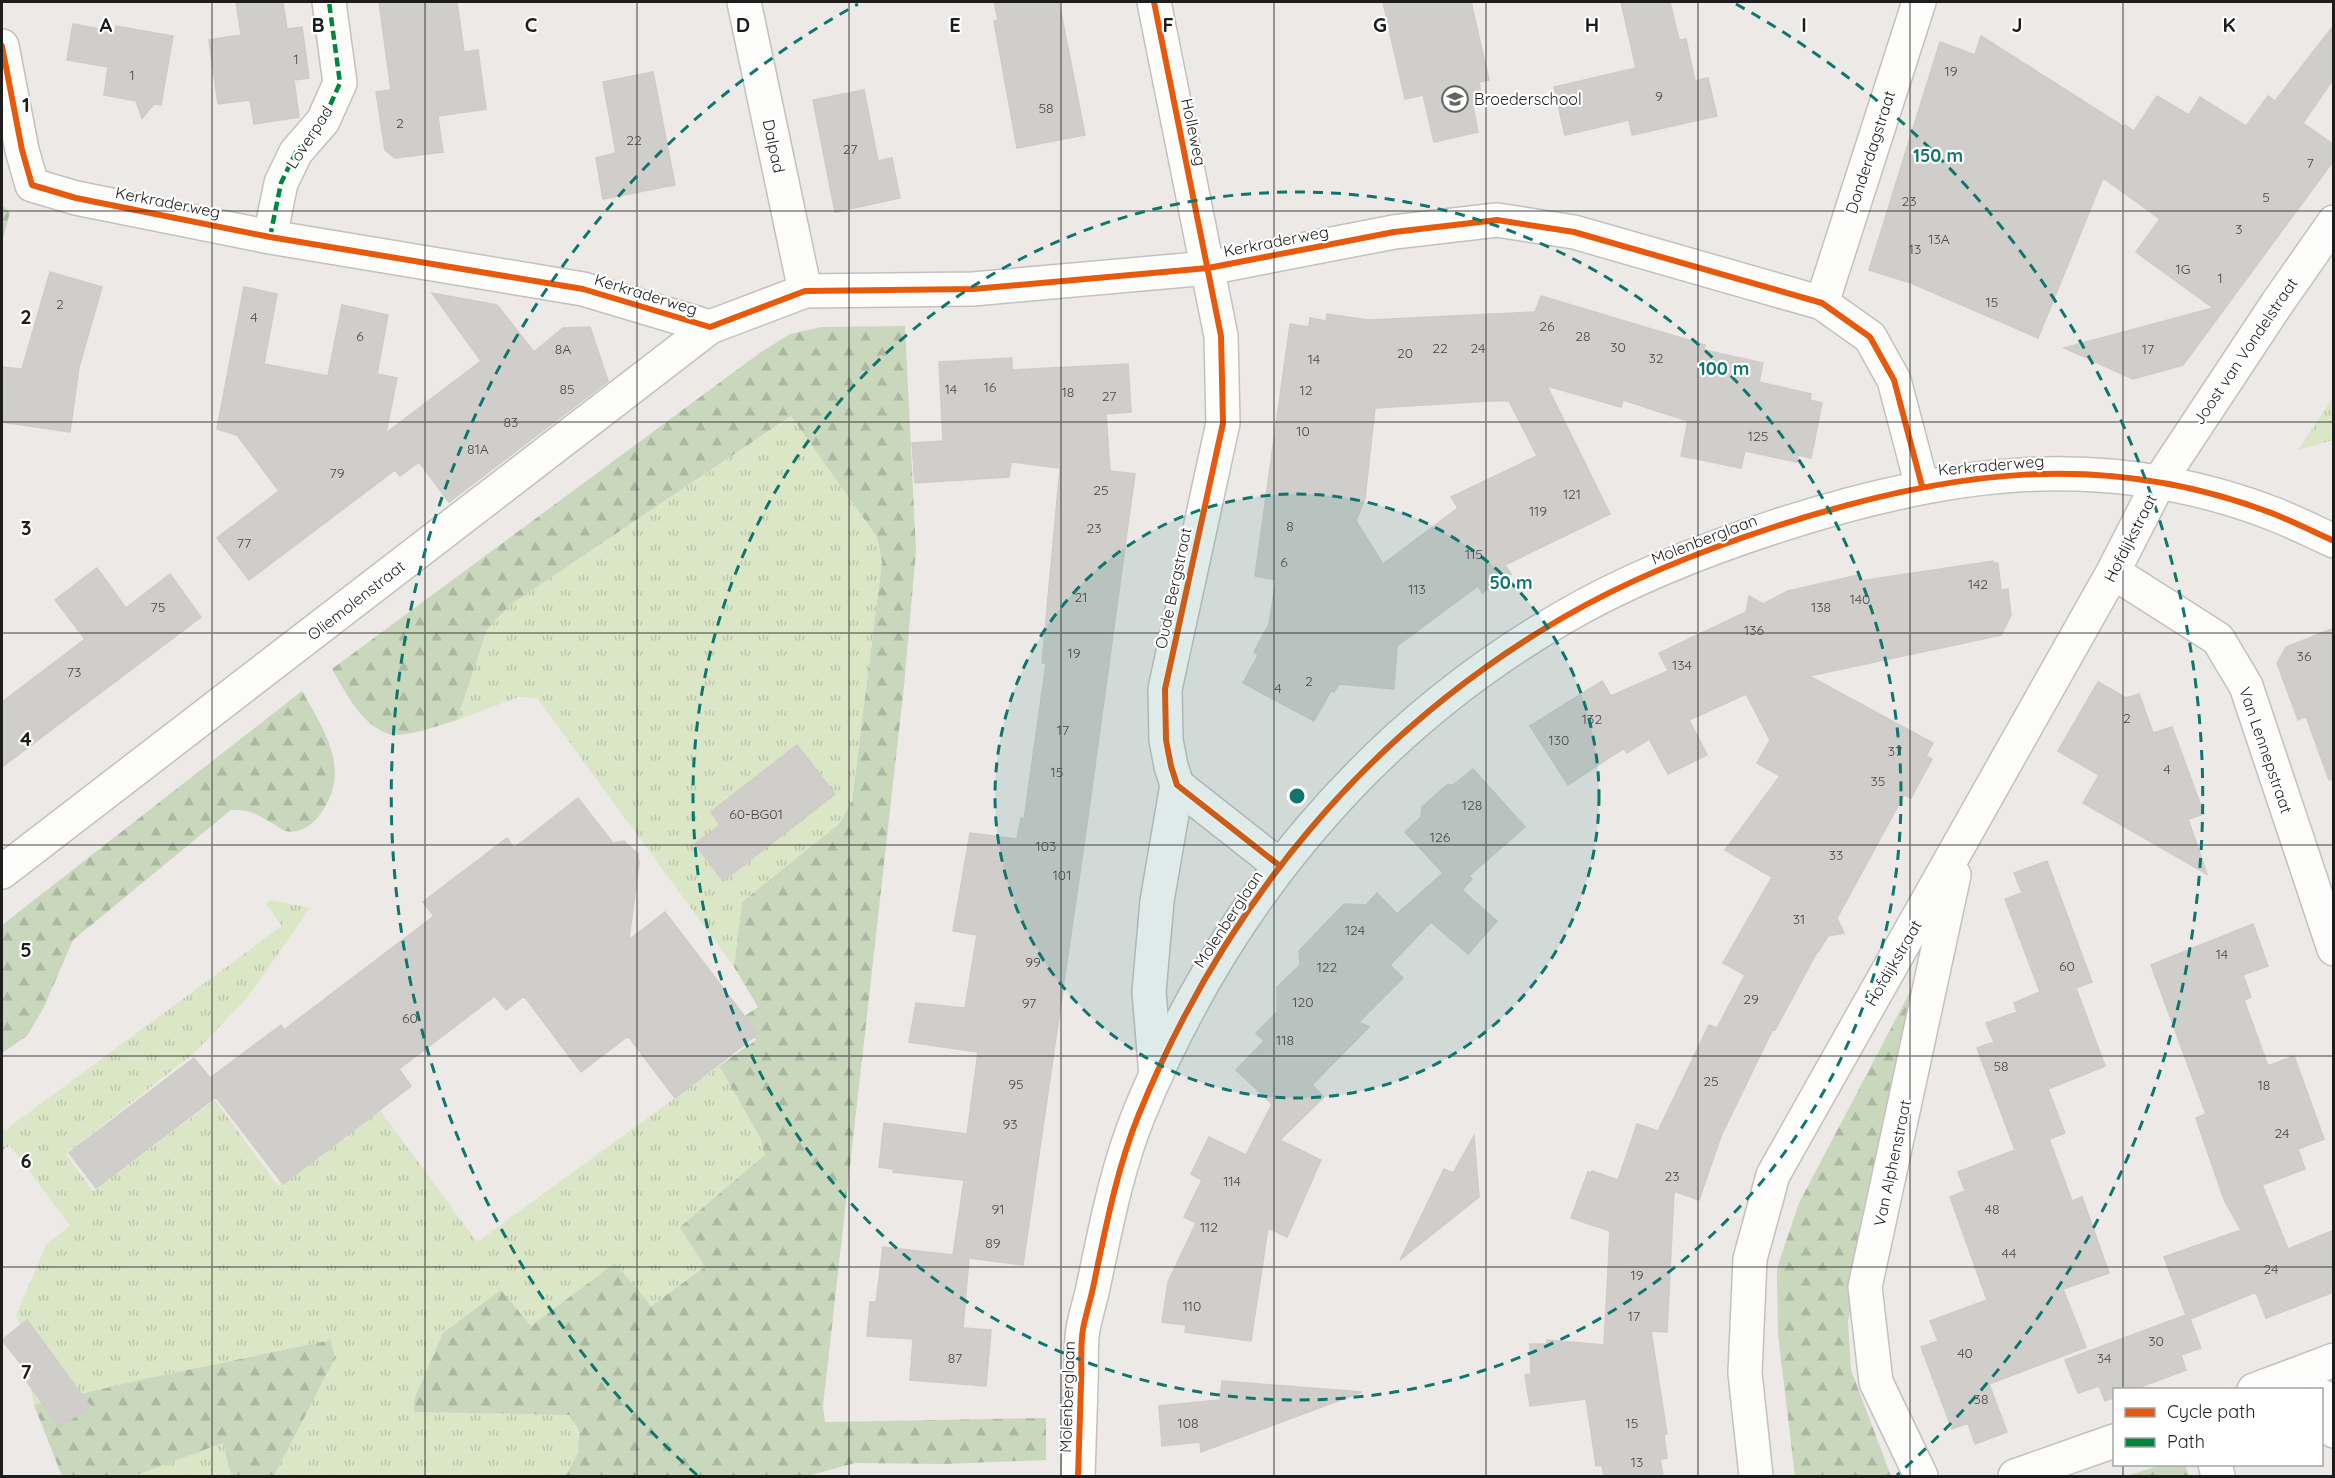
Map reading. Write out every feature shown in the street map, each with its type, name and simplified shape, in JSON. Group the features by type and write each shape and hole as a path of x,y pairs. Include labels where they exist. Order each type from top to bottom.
{"street":[{"name":"Loverpad","path":"270,237 281,183 296,152 323,121 340,83 328,2"},
{"name":"Dalpad","path":"744,2 805,291"},
{"name":"Holleweg","path":"1154,2 1208,268"},
{"name":"Donderdagstraat","path":"1822,303 1919,2"},
{"name":"Kerkraderweg","path":"2,46 22,150 32,185 76,198 270,237 582,289 710,327 805,291 974,289 1208,268 1394,232 1497,220 1574,232 1822,303 1870,337 1894,380 1922,486 1976,477 2032,474 2096,474 2159,482 2219,496 2274,514 2334,541"},
{"name":"Joost van Vondelstraat","path":"2159,482 2334,222"},
{"name":"Oude Bergstraat","path":"1156,1075 1149,992 1157,901 1177,785 1166,740 1165,689 1223,423 1221,336 1208,268"},
{"name":"Oliemolenstraat","path":"2,872 710,327"},
{"name":"Hofdijkstraat","path":"1756,1476 1745,1373 1750,1259 1773,1175 2113,572 2159,482"},
{"name":"Molenberglaan","path":"1078,1476 1083,1333 1112,1197 1138,1115 1204,980 1253,903 1280,866 1350,784 1399,736 1505,655 1566,616 1666,566 1720,545 1844,504 1922,486"},
{"name":"Van Lennepstraat","path":"2113,572 2218,639 2246,686 2334,949"},
{"path":"1177,785 1280,866"},
{"name":"Van Alphenstraat","path":"1921,1476 1876,1382 1865,1287 1961,844"},
{"path":"2260,1388 2322,1378 2334,1431"},
{"path":"2015,1476 2113,1442"}],"green space":[{"path":"2,205 10,212 2,243"},
{"path":"905,326 916,551 904,686 823,1406 825,1422 1046,1418 1046,1460 944,1464 855,1463 808,1476 565,1476 578,1453 579,1432 570,1415 414,1412 414,1400 443,1333 501,1290 531,1326 615,1263 651,1306 705,1267 680,1227 765,1155 761,1139 719,1066 756,1040 740,1019 758,1007 734,967 742,902 839,824 852,801 882,562 877,537 791,416 510,605 487,630 457,720 414,733 396,735 379,730 355,707 332,669 761,352 790,334 821,327"},
{"path":"2333,397 2333,440 2298,450"},
{"path":"792,416 877,537 882,562 852,801 839,824 742,902 734,967 537,698 519,697 457,720 487,630 510,605"},
{"path":"302,691 327,738 335,769 334,785 328,801 315,820 304,828 290,832 254,813 231,810 73,940 44,1007 27,1036 2,1053 2,925"},
{"path":"270,900 310,908 247,998 194,1053 66,1154 93,1191 215,1100 278,1186 380,1110 477,1242 719,1066 761,1139 766,1155 680,1227 706,1267 650,1306 615,1264 414,1412 570,1415 577,1432 579,1445 568,1475 274,1476 335,1358 331,1340 144,1379 34,1405 17,1313 47,1243 70,1226 10,1145 2,1151 2,1126 5,1130 282,926 266,904"},
{"path":"1931,952 1848,1321 1851,1370 1891,1476 1795,1476 1778,1335 1777,1268 1799,1203"},
{"path":"331,1340 335,1358 274,1476 231,1476 223,1443 134,1476 62,1476 34,1405 144,1379"},
{"path":"223,1443 231,1476 134,1476"},
{"path":"2158,1466 2185,1466 2189,1476 2127,1476"}],"building":[{"path":"236,2 283,2 287,29 302,27 309,78 294,80 299,117 254,124 250,100 218,104 209,40 241,35"},
{"path":"379,2 457,2 464,52 478,50 486,109 438,116 443,152 395,158 385,150 376,92 391,90"},
{"path":"994,2 1059,2 1085,135 1017,148 994,21 998,20"},
{"path":"1383,2 1471,2 1489,80 1479,82 1483,104 1473,106 1478,132 1434,142 1423,95 1405,99"},
{"path":"1621,2 1670,2 1679,40 1686,39 1695,81 1708,78 1717,116 1632,135 1629,120 1565,135 1554,87 1636,68"},
{"path":"73,24 115,32 116,26 173,36 161,105 154,104 142,118 136,101 104,95 108,67 67,60"},
{"path":"2334,25 2334,78 2303,123 2334,145 2334,160 2183,365 2133,379 2064,348 2213,308 2136,252 2160,219 2103,178 2038,338 1911,283 1869,270 1940,42 1975,55 1981,36 2124,127 2125,125 2134,131 2157,96 2189,115 2200,97 2246,126 2268,96 2275,101"},
{"path":"653,72 675,185 603,199 596,158 616,153 603,82"},
{"path":"864,90 878,161 892,158 900,198 835,212 813,100"},
{"path":"50,272 102,287 79,367 70,432 2,422 2,367 22,369"},
{"path":"244,287 277,294 264,364 328,376 342,305 388,315 377,374 397,378 386,433 481,361 432,293 497,305 534,352 563,328 590,327 608,381 449,502 419,462 400,476 395,470 249,580 217,538 279,491 237,435 217,429"},
{"path":"1541,296 1705,345 1704,350 1763,363 1759,382 1811,394 1810,400 1822,403 1811,458 1798,455 1797,462 1745,451 1741,468 1681,456 1688,421 1623,400 1621,407 1547,386 1610,514 1505,565 1511,574 1482,593 1478,586 1397,646 1394,689 1339,684 1334,692 1331,691 1314,721 1243,683 1258,655 1254,652 1269,624 1276,580 1255,576 1290,324 1309,327 1310,318 1326,321 1327,314 1368,320 1535,312","holes":["1509,401 1537,456 1451,497 1458,508 1383,564 1356,521 1365,498 1375,408"]},
{"path":"1012,358 1012,370 1128,364 1131,412 1106,414 1110,471 1135,474 1023,1265 969,1258 963,1328 991,1330 986,1386 910,1380 913,1339 867,1336 870,1302 876,1302 883,1247 953,1255 964,1180 893,1172 894,1169 879,1167 884,1123 967,1134 978,1052 909,1042 916,1003 965,1008 977,935 953,931 970,833 1017,839 1021,818 1024,819 1046,664 1042,663 1060,468 1011,462 1009,477 915,483 912,443 943,441 939,362"},
{"path":"1993,561 1993,563 1998,563 2001,590 2008,589 2011,615 2001,635 1809,676 1933,743 1926,756 1932,759 1911,798 1904,795 1837,918 1844,933 1828,936 1775,1030 1773,1029 1721,1136 1699,1200 1674,1191 1667,1332 1651,1331 1667,1434 1664,1434 1667,1458 1660,1459 1663,1476 1604,1476 1602,1465 1596,1466 1586,1399 1530,1406 1525,1375 1531,1374 1530,1344 1547,1344 1547,1340 1604,1345 1610,1231 1571,1218 1588,1172 1592,1171 1618,1180 1637,1124 1658,1131 1709,1025 1717,1028 1745,975 1723,963 1772,877 1725,850 1780,776 1757,763 1770,740 1746,694 1689,720 1707,755 1668,774 1649,739 1627,753 1624,748 1568,785 1530,726 1602,681 1611,696 1668,671 1659,653 1746,612 1749,596 1763,604 1788,591 1859,575 1860,581"},
{"path":"97,568 126,608 170,574 201,617 2,767 2,702 85,639 55,600"},
{"path":"2334,628 2334,779 2329,780 2306,716 2298,720 2277,663 2286,647"},
{"path":"2098,682 2126,698 2139,694 2153,733 2172,727 2204,814 2188,819 2207,874 2083,803 2099,775 2058,751"},
{"path":"797,745 835,794 723,881 695,844 720,825 711,812"},
{"path":"1473,769 1525,827 1469,876 1472,879 1462,890 1497,921 1468,954 1431,922 1390,965 1403,978 1359,1022 1369,1027 1312,1085 1324,1097 1280,1140 1321,1160 1287,1237 1268,1228 1251,1341 1185,1332 1186,1325 1162,1322 1168,1282 1196,1223 1184,1217 1202,1180 1191,1174 1209,1137 1246,1155 1272,1104 1236,1070 1264,1041 1256,1033 1277,1012 1277,987 1300,965 1299,951 1344,904 1366,905 1377,893 1397,914 1443,873 1405,832 1421,817 1422,807 1447,785 1453,785"},
{"path":"578,798 613,843 624,841 638,854 639,863 629,940 665,912 758,1034 675,1098 628,1036 581,1072 524,996 506,1010 495,996 399,1069 411,1086 283,1184 216,1097 96,1188 69,1153 194,1058 210,1078 281,1025 284,1030 434,916 423,902 507,838 514,848"},
{"path":"2047,861 2092,982 2076,988 2105,1066 2048,1089 2065,1133 2049,1139 2072,1201 2082,1197 2109,1273 2063,1289 2086,1347 1989,1384 2007,1432 1975,1444 1968,1423 1952,1429 1921,1347 1938,1341 1930,1321 1987,1300 1950,1197 1965,1191 1958,1172 2015,1150 1977,1048 1994,1042 1986,1023 2017,1012 2014,1003 2040,992 2005,899 2022,893 2014,873"},
{"path":"2253,924 2268,966 2243,975 2251,997 2244,1000 2268,1066 2294,1056 2324,1139 2298,1149 2305,1169 2262,1185 2288,1249 2334,1230 2334,1292 2266,1318 2256,1292 2190,1319 2201,1348 2181,1355 2186,1370 2138,1388 2113,1388 2113,1398 2105,1401 2099,1386 2078,1393 2065,1360 2186,1315 2164,1257 2241,1230 2225,1202 2202,1136 2196,1118 2206,1114 2151,965"},
{"path":"1474,1136 1479,1197 1400,1260 1444,1169 1453,1173"},
{"path":"27,1320 90,1406 60,1427 27,1382 32,1378 2,1340"},
{"path":"1222,1381 1362,1392 1201,1452 1200,1442 1162,1446 1159,1406 1220,1400"}],"marked path":[{"path":"270,237 281,183 296,152 323,121 340,83 329,2"}],"cycle path":[{"path":"1154,2 1221,336 1223,423 1165,689 1166,740 1177,785 1280,866"},
{"path":"2,46 22,150 32,185 76,198 270,237 583,289 710,327 805,291 973,289 1208,268 1394,232 1497,220 1574,232 1822,303 1870,337 1894,380 1922,486"},
{"path":"1078,1476 1084,1323 1124,1155 1139,1114 1174,1037 1214,964 1259,895 1310,830 1366,769 1427,713 1493,662 1589,603 1641,577 1695,555 1840,507 1902,492 1963,481 2025,475 2086,474 2148,480 2210,493 2274,514 2334,541"}],"place":[{"name":"Broederschool","path":"1455,99"}]}
